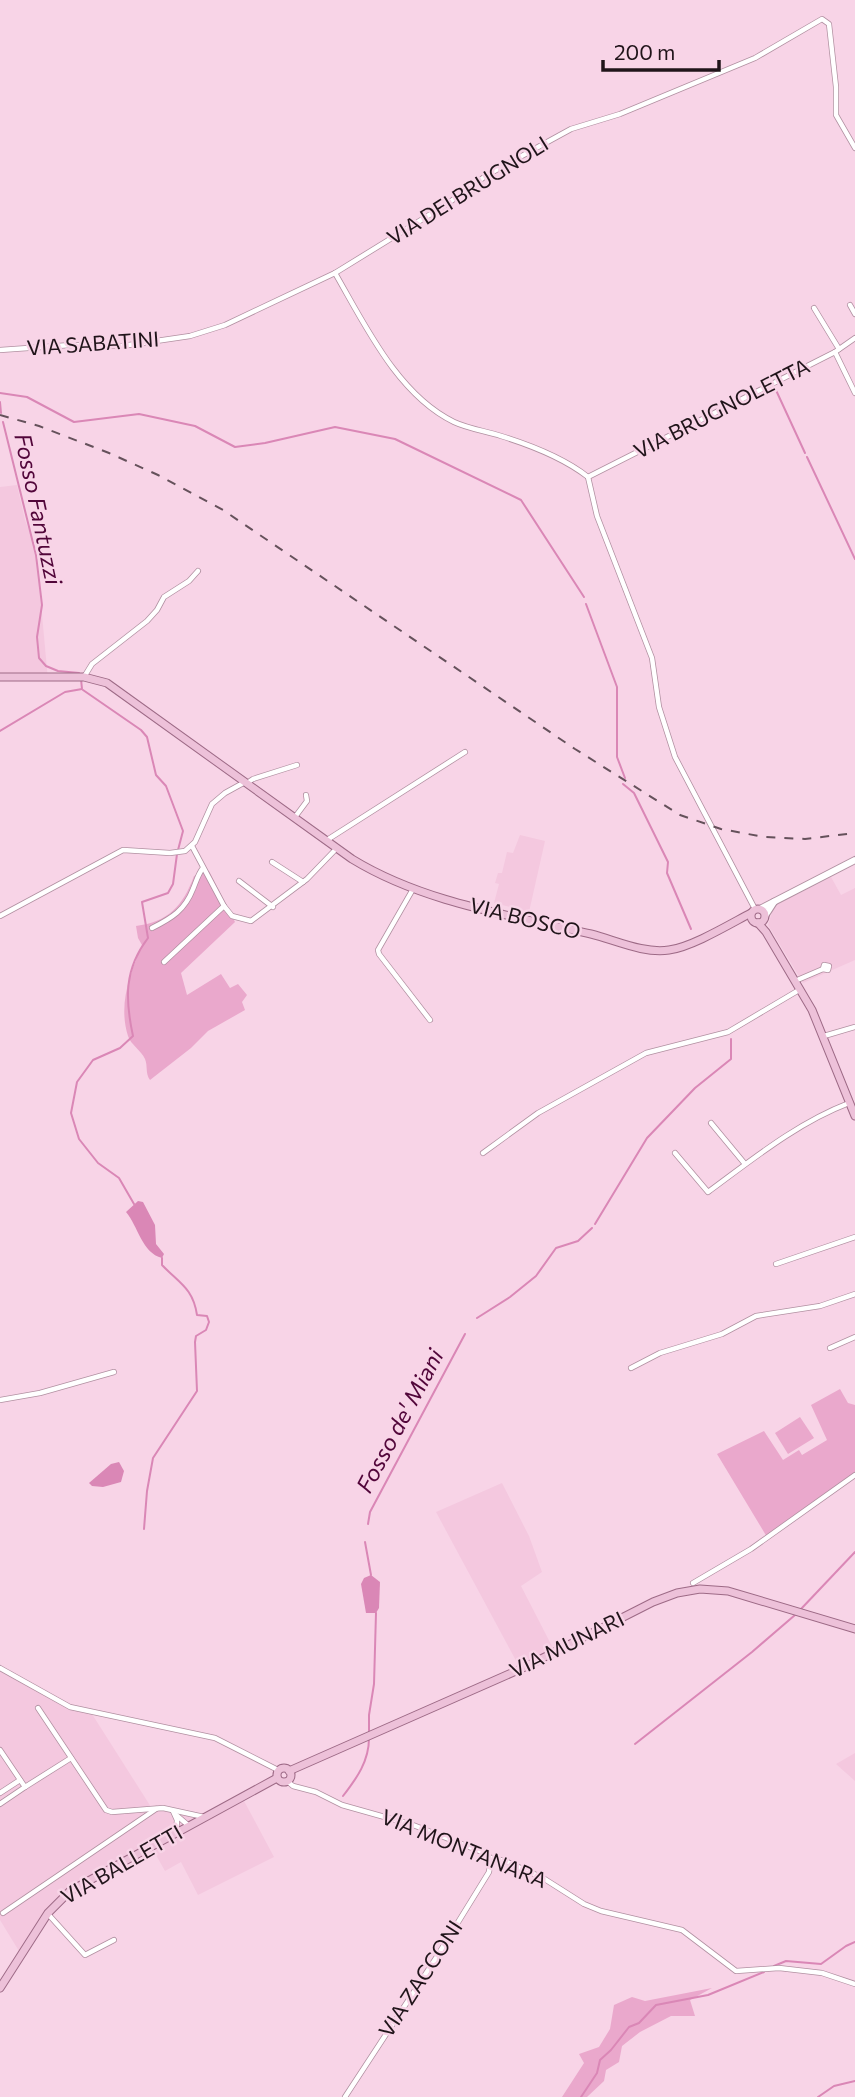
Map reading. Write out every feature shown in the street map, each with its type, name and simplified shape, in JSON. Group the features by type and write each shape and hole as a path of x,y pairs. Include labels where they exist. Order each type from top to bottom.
{"main road":[{"name":"VIA BOSCO","path":"0,677 80,677 95,679 115,688 336,848 375,873 413,889 653,950 681,947 855,860"},
{"name":"VIA BOSCO","path":"732,923 761,920 776,900"},
{"path":"755,910 751,918 761,920"},
{"path":"755,910 824,1036 855,1116"},
{"name":"VIA MUNARI","path":"278,1774 284,1768 289,1771 525,1667 653,1602 677,1593 724,1591 855,1629"},
{"path":"278,1774 282,1781 287,1781 290,1777 289,1771"},
{"name":"VIA BALLETTI","path":"0,1988 48,1913 74,1888 278,1774"}],"street":[{"name":"VIA DEI BRUGNOLI","path":"335,273 447,204 487,175 571,129 620,114 755,58 822,19 829,24 836,87 836,115 855,148"},
{"name":"VIA SABATINI","path":"0,350 71,345 116,346 190,336 225,326 335,273"},
{"path":"335,273 374,340 408,387 431,409 456,423 503,436 543,453 577,468 589,477 597,516 652,658 659,706 675,757 755,910"},
{"path":"850,305 855,314"},
{"path":"814,308 837,350 855,393"},
{"name":"VIA BRUGNOLETTA","path":"589,477 837,350 855,338"},
{"path":"80,677 92,664 147,621 164,597 189,581 198,571"},
{"path":"326,841 465,752"},
{"path":"0,916 123,850 170,853 185,851 192,846 212,804 225,793 253,779 297,765"},
{"path":"295,818 307,801 306,795"},
{"path":"192,846 224,906 232,916 251,921 303,882 336,848"},
{"path":"272,862 303,882"},
{"path":"152,928 182,909 203,868"},
{"path":"239,881 273,907"},
{"path":"413,889 378,950 430,1020"},
{"path":"164,962 224,906"},
{"path":"795,981 823,969"},
{"path":"484,1153 538,1113 636,1058 646,1053 729,1032 800,989"},
{"path":"824,1036 855,1027"},
{"path":"675,1153 708,1192 745,1164 823,1113 850,1103"},
{"path":"711,1123 745,1164"},
{"path":"776,1264 855,1237"},
{"path":"631,1367 660,1353 722,1334 756,1316 820,1306 855,1294"},
{"path":"830,1348 855,1337"},
{"path":"0,1400 114,1372"},
{"path":"693,1583 751,1549 855,1475"},
{"path":"0,1668 70,1707 215,1738 278,1774"},
{"path":"38,1707 106,1810 112,1812 157,1808 205,1817"},
{"path":"0,1750 25,1787"},
{"path":"0,1804 71,1758"},
{"path":"0,1793 20,1780"},
{"name":"VIA MONTANARA","path":"287,1781 293,1786 316,1792 341,1805 413,1825 491,1858 505,1861 543,1878 584,1904 601,1911 681,1930 736,1971 779,1968 822,1973 855,1984"},
{"path":"3,1913 157,1808"},
{"path":"175,1811 187,1816 190,1825"},
{"path":"175,1811 176,1833"},
{"name":"VIA ZACCONI","path":"345,2097 489,1872 491,1858"},
{"path":"48,1913 85,1955 114,1940"}],"shaded area":[{"path":"17,485 25,520 36,549 48,680 0,681 0,487"},
{"path":"520,835 545,841 529,912 494,903 499,884 495,883 498,873 502,873 507,852 513,853"},
{"path":"209,871 235,922 181,973 187,995 221,974 230,988 238,984 247,995 242,1002 245,1010 208,1031 150,1080 145,1059 129,1039 125,1024 127,989 142,945 136,926 157,921 173,911 185,896 194,876"},
{"path":"831,877 841,895 855,888 855,960 803,983 768,925 774,906"},
{"path":"138,1201 143,1202 155,1225 156,1244 164,1254 162,1258 145,1245 126,1212"},
{"path":"840,1389 848,1403 855,1405 855,1477 805,1511 797,1513 767,1537 717,1454 764,1431 783,1460 799,1450 802,1455 827,1440 811,1405"},
{"path":"800,1417 814,1438 788,1454 775,1433"},
{"path":"119,1462 124,1471 121,1482 103,1487 89,1483 111,1464"},
{"path":"502,1483 529,1536 542,1572 521,1586 556,1654 521,1670 436,1512"},
{"path":"371,1575 380,1582 379,1608 376,1613 366,1613 361,1584 364,1578"},
{"path":"0,1671 72,1709 92,1714 151,1807 182,1812 204,1820 243,1799 274,1857 198,1895 181,1862 165,1871 152,1848 80,1886 48,1916 22,1956 0,1920"},
{"path":"855,1753 855,1781 836,1764"},
{"path":"712,1988 690,2000 695,2016 671,2016 640,2032 622,2046 619,2062 606,2070 604,2081 587,2097 562,2097 584,2063 579,2054 599,2047 610,2029 614,2005 632,1997 645,2001"}],"waterway":[{"path":"775,388 805,453"},
{"name":"Fosso de' Miani","path":"0,393 27,397 74,422 139,414 195,426 235,447 335,427 395,439 521,500 584,597"},
{"name":"Fosso Fantuzzi","path":"0,402 1,413"},
{"name":"Fosso Fantuzzi","path":"3,422 36,555 42,605 37,637 39,658 46,666 58,671 79,673"},
{"path":"807,457 855,559"},
{"name":"Fosso de' Miani","path":"586,604 617,687 617,757 625,778"},
{"name":"Fosso Fantuzzi","path":"0,731 65,692 82,689 81,679"},
{"path":"83,690 147,737 156,775 166,786 183,831 178,850"},
{"name":"Fosso de' Miani","path":"623,784 634,793 668,862 667,873 691,929"},
{"path":"134,1204 119,1178 98,1163 79,1139 71,1113 77,1082 93,1060 120,1048 133,1036 128,985 134,961 148,938 142,902 168,893 173,884 177,854"},
{"name":"Fosso de' Miani","path":"595,1224 647,1138 695,1088 731,1059 731,1039"},
{"name":"Fosso de' Miani","path":"477,1318 536,1276 556,1248 578,1241 592,1228"},
{"path":"144,1529 153,1458 197,1391 196,1336 206,1330 209,1322 207,1316 197,1315 189,1292 162,1265 162,1258"},
{"name":"Fosso de' Miani","path":"368,1524 370,1512 465,1334"},
{"name":"Fosso de' Miani","path":"365,1542 371,1575"},
{"path":"801,1609 855,1552"},
{"name":"Fosso de' Miani","path":"369,1732 374,1684 376,1613"},
{"path":"635,1744 795,1615"},
{"name":"Fosso de' Miani","path":"343,1796 364,1762 369,1738"},
{"path":"774,1966 786,1961 821,1964 855,1942"},
{"path":"581,2097 597,2073 600,2060 629,2027 639,2023 656,2005 708,1995 764,1972"},
{"path":"818,2097 834,2086 855,2081"}],"railway":[{"path":"0,415 39,426 109,453 158,475 223,510 575,749 680,815 721,829 764,837 805,839 855,833"}]}
